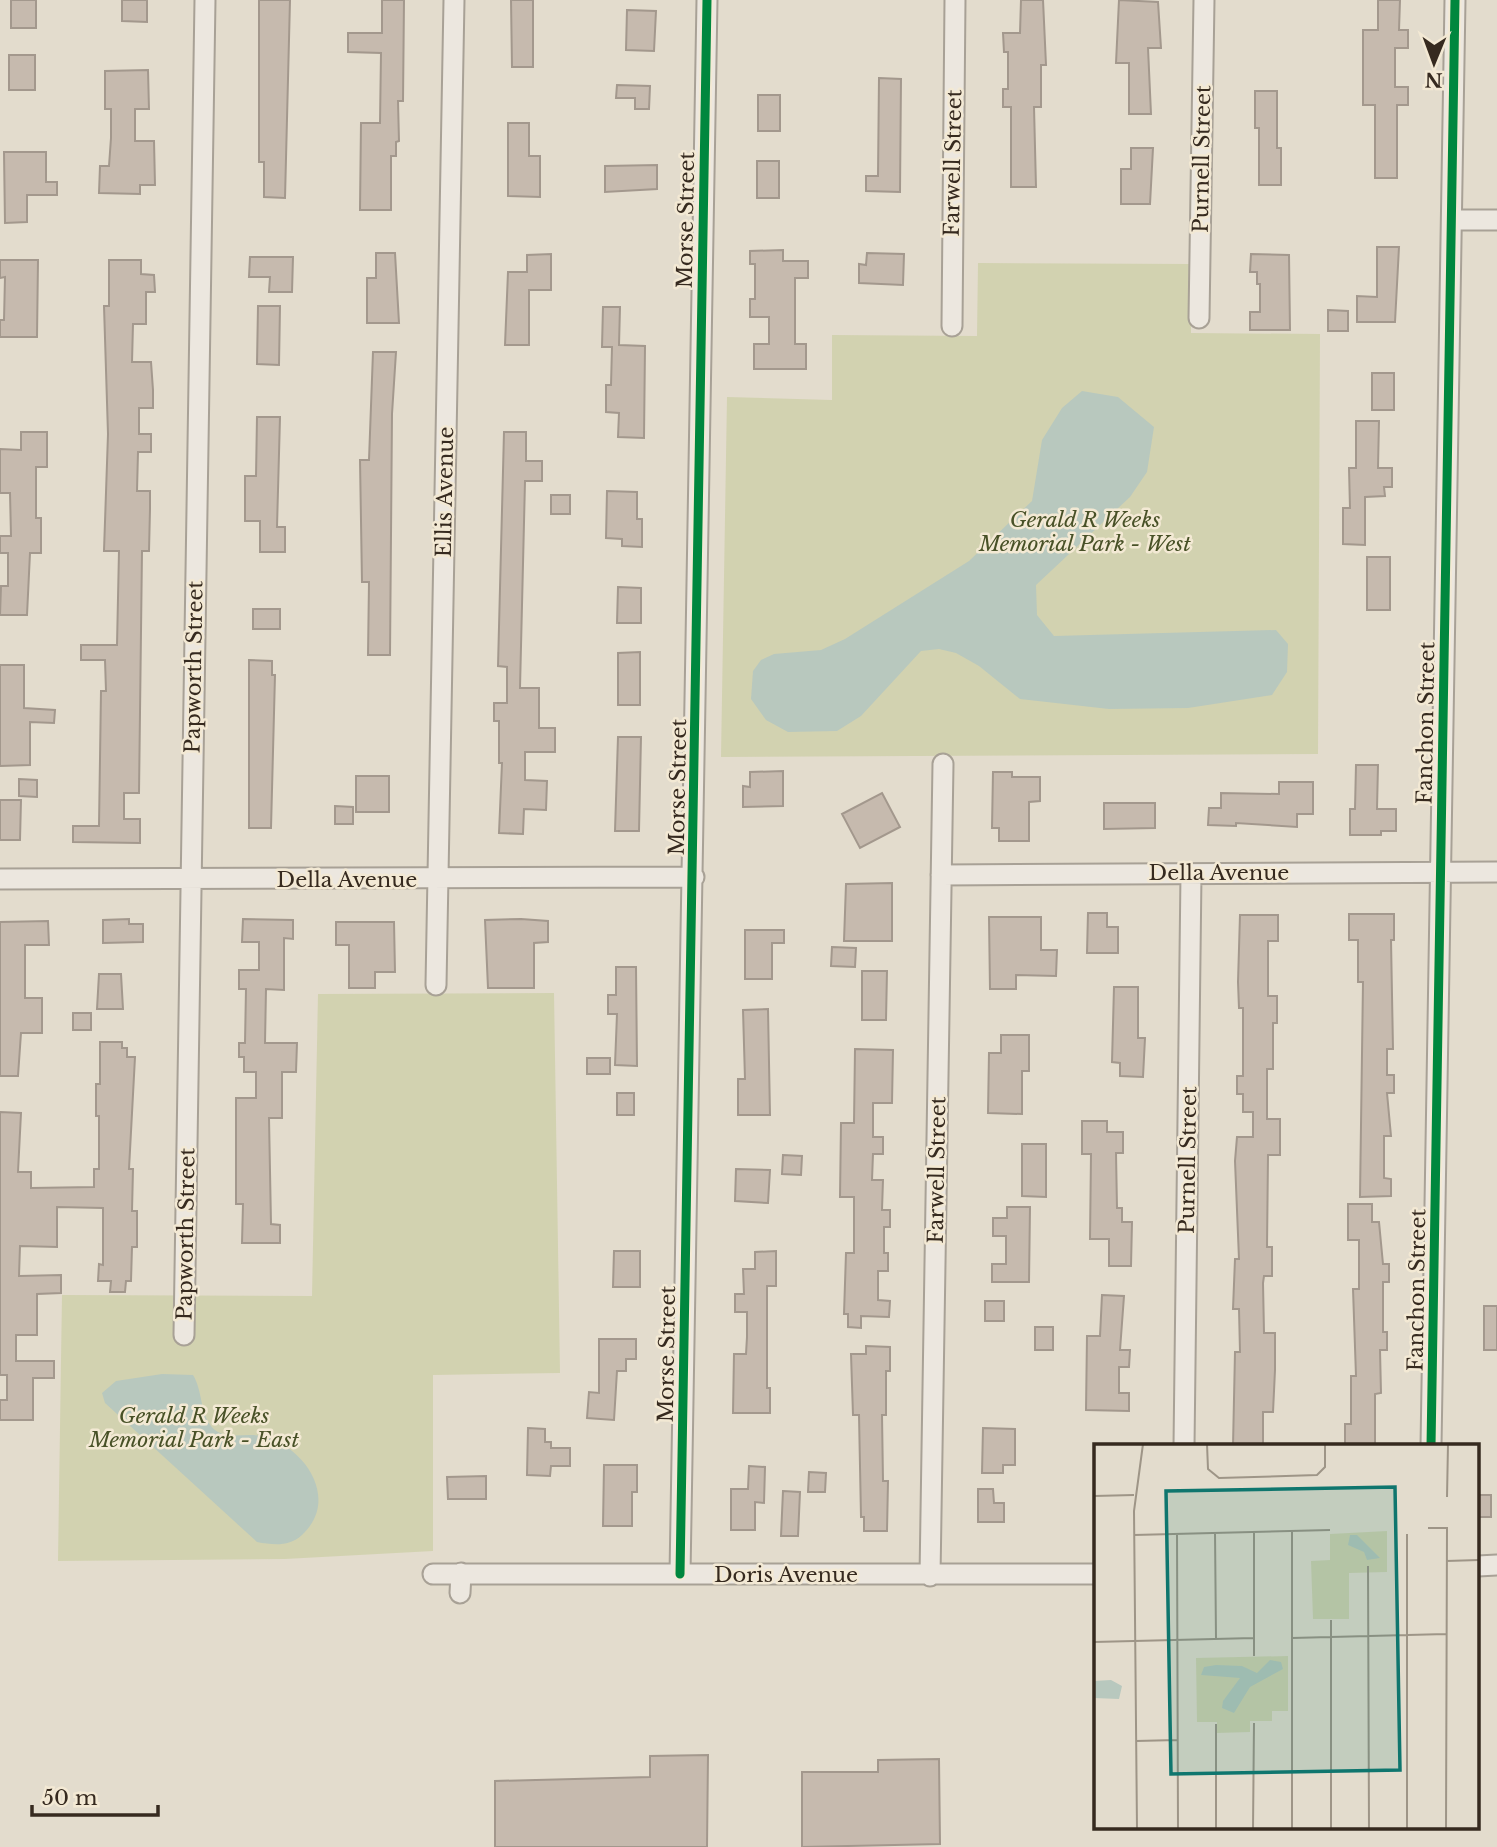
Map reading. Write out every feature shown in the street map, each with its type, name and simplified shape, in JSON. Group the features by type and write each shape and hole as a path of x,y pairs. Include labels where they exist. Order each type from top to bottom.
{"street":[{"name":"Papworth Street","path":"184,1335 205,0"},
{"name":"Ellis Avenue","path":"436,985 454,0"},
{"name":"Morse Street","path":"680,1574 707,0"},
{"name":"Farwell Street","path":"951,326 955,0"},
{"name":"Purnell Street","path":"1199,318 1204,0"},
{"name":"Fanchon Street","path":"1432,1444 1455,0"},
{"path":"1452,220 1497,220"},
{"name":"Farwell Street","path":"930,1576 943,764"},
{"name":"Della Avenue","path":"941,875 1497,872"},
{"name":"Purnell Street","path":"1184,1444 1191,874"},
{"name":"Della Avenue","path":"0,878 438,880 694,877"},
{"name":"Doris Avenue","path":"433,1574 461,1583 680,1574 1094,1574"}],"green space":[{"name":"Gerald R Weeks Memorial Park - West","path":"978,263 1191,264 1191,333 1320,334 1318,754 721,757 727,397 832,400 832,335 977,336"},
{"name":"Gerald R Weeks Memorial Park - East","path":"554,993 560,1373 433,1375 433,1551 285,1559 58,1561 62,1295 312,1296 318,994"}],"shaded area":[{"path":"1082,391 1118,397 1154,427 1147,472 1130,497 1036,585 1037,615 1054,636 1276,630 1288,644 1287,672 1272,695 1188,708 1109,709 1020,699 979,666 956,653 939,649 921,651 861,716 837,731 788,732 766,720 751,699 753,671 761,660 774,654 821,650 845,639 969,561 1032,501 1042,440 1062,408"},
{"path":"162,1374 193,1375 208,1421 218,1432 261,1436 277,1441 303,1462 318,1490 318,1506 313,1521 302,1535 286,1543 257,1542 105,1403 102,1393 116,1381"}],"building":[{"path":"11,0 36,0 36,28 11,28"},
{"path":"122,0 147,0 147,22 122,21"},
{"path":"259,0 290,0 285,198 264,197 264,162 259,162"},
{"path":"382,0 404,0 403,101 398,101 399,141 396,142 396,156 391,156 391,210 360,210 361,123 380,123 381,53 348,52 348,33 382,33"},
{"path":"511,0 533,0 533,67 512,67"},
{"path":"1021,0 1043,0 1046,65 1041,65 1041,107 1034,107 1036,187 1011,187 1011,107 1003,107 1003,89 1008,89 1008,52 1004,52 1003,33 1020,33"},
{"path":"1119,0 1158,2 1161,48 1148,48 1151,114 1129,114 1129,63 1116,63"},
{"path":"1378,0 1400,0 1399,30 1408,30 1408,48 1395,48 1395,87 1408,87 1408,105 1397,105 1397,178 1375,178 1375,105 1363,105 1363,30 1378,30"},
{"path":"627,10 656,11 654,51 626,50"},
{"path":"9,55 35,55 35,90 9,90"},
{"path":"148,70 149,109 135,109 135,141 154,141 155,185 140,185 140,194 99,193 100,166 109,166 111,138 111,109 105,109 105,71"},
{"path":"879,78 901,79 900,192 866,191 866,176 878,176"},
{"path":"617,85 650,86 649,109 635,109 635,98 616,98"},
{"path":"1255,91 1277,91 1277,148 1281,148 1281,185 1259,185 1259,128 1255,128"},
{"path":"758,95 780,95 780,131 758,131"},
{"path":"508,123 529,123 529,156 540,156 540,197 508,196"},
{"path":"1131,148 1153,148 1150,204 1121,204 1121,169 1131,169"},
{"path":"4,152 46,152 46,182 57,182 57,195 27,195 27,222 5,223"},
{"path":"757,161 779,161 779,198 757,198"},
{"path":"657,165 657,189 605,192 605,166"},
{"path":"1377,247 1399,247 1395,322 1357,322 1357,296 1377,297"},
{"path":"783,250 783,261 808,261 808,278 795,278 795,344 806,344 806,369 754,369 754,344 769,344 769,317 750,317 750,299 755,299 755,264 750,264 750,251"},
{"path":"376,253 395,253 399,323 367,323 367,278 376,278"},
{"path":"867,253 904,254 903,285 859,283 859,264 866,265"},
{"path":"551,254 551,290 529,290 529,345 505,345 508,272 527,272 527,255"},
{"path":"1251,254 1289,255 1290,330 1250,330 1250,312 1260,312 1260,284 1257,284 1257,272 1250,272"},
{"path":"250,257 293,257 292,292 269,292 270,277 249,277"},
{"path":"0,260 38,260 37,337 0,337 0,320 4,320 5,277 0,278"},
{"path":"109,260 141,260 141,274 154,275 155,292 146,292 146,324 133,324 132,362 151,362 153,390 153,408 139,408 139,434 151,434 151,452 138,452 137,491 150,491 149,551 142,551 139,793 124,793 124,819 140,819 140,843 73,842 73,826 99,826 101,691 106,691 105,660 81,660 81,645 117,645 119,551 104,551 108,434 104,306 109,306"},
{"path":"258,306 280,306 279,365 257,364"},
{"path":"603,307 620,307 619,345 645,346 644,438 618,437 619,413 606,412 606,385 611,385 612,347 602,347"},
{"path":"1328,310 1348,311 1348,331 1328,331"},
{"path":"373,352 396,352 392,414 390,655 368,655 369,582 362,582 360,460 369,460"},
{"path":"1372,373 1394,373 1394,410 1372,410"},
{"path":"257,417 280,417 277,527 285,527 285,552 260,552 260,521 245,521 245,476 256,476"},
{"path":"1356,421 1379,421 1378,468 1392,468 1392,487 1384,487 1385,496 1365,497 1365,545 1343,544 1343,508 1350,508 1349,468 1356,468"},
{"path":"21,432 47,432 47,467 36,467 36,518 41,518 41,553 30,553 27,615 0,615 1,586 8,586 8,553 0,553 0,536 11,536 10,493 0,493 0,449 21,450"},
{"path":"504,432 526,432 526,461 542,461 542,481 525,481 520,688 539,688 539,728 555,728 555,752 525,752 525,780 547,781 546,810 524,809 523,834 499,833 502,763 499,763 499,721 494,721 494,703 507,703 507,667 498,666"},
{"path":"607,491 637,492 637,519 642,519 642,547 622,546 622,539 606,538"},
{"path":"551,495 570,495 570,514 551,514"},
{"path":"1367,557 1390,557 1390,610 1367,610"},
{"path":"618,587 641,588 641,623 617,623"},
{"path":"253,609 280,609 280,629 253,629"},
{"path":"640,652 640,705 618,705 618,653"},
{"path":"249,660 272,661 272,675 275,675 271,828 249,828"},
{"path":"0,665 24,665 24,708 55,710 54,723 30,722 30,765 0,766"},
{"path":"618,737 641,737 639,831 615,831"},
{"path":"1356,765 1378,765 1377,809 1396,809 1396,831 1381,831 1381,835 1350,835 1350,809 1355,809"},
{"path":"783,771 783,806 743,807 743,786 750,787 750,772"},
{"path":"993,772 1012,772 1012,777 1040,777 1040,801 1029,802 1029,841 999,841 999,828 992,828"},
{"path":"356,776 389,776 389,812 356,812"},
{"path":"19,779 37,780 37,797 19,796"},
{"path":"1279,782 1313,782 1313,814 1297,814 1297,827 1236,823 1236,826 1208,825 1209,808 1221,808 1221,793 1279,794"},
{"path":"882,793 900,827 860,848 842,814"},
{"path":"0,800 21,800 20,840 0,840"},
{"path":"1104,803 1155,803 1155,828 1104,829"},
{"path":"335,806 353,807 353,824 335,824"},
{"path":"892,883 892,941 844,941 846,884"},
{"path":"1088,913 1107,913 1107,927 1118,927 1118,953 1087,953"},
{"path":"1349,914 1394,914 1394,940 1391,940 1393,1049 1387,1049 1387,1075 1394,1075 1394,1093 1387,1093 1391,1136 1384,1136 1384,1178 1391,1179 1391,1196 1360,1197 1363,982 1358,982 1358,940 1349,940"},
{"path":"1240,915 1278,915 1278,941 1268,941 1268,996 1277,996 1277,1023 1273,1023 1273,1069 1267,1069 1267,1119 1280,1119 1280,1155 1268,1155 1267,1247 1272,1247 1272,1276 1264,1276 1263,1283 1264,1333 1275,1333 1275,1370 1273,1412 1263,1412 1263,1444 1233,1444 1235,1352 1240,1352 1239,1309 1233,1309 1235,1259 1239,1259 1235,1161 1237,1137 1253,1137 1253,1112 1243,1112 1243,1094 1237,1094 1237,1076 1243,1076 1243,1008 1239,1008"},
{"path":"989,917 1041,917 1041,950 1057,950 1056,976 1016,975 1016,989 990,989"},
{"path":"129,919 129,924 143,924 143,942 103,943 103,920"},
{"path":"243,919 293,920 293,939 284,938 284,990 266,989 265,1043 297,1043 296,1072 282,1072 282,1118 269,1118 271,1224 280,1225 280,1243 242,1243 243,1204 236,1204 236,1098 256,1098 256,1072 244,1072 244,1057 239,1057 239,1043 245,1043 246,989 239,989 239,970 259,970 259,942 242,942"},
{"path":"485,920 548,921 548,942 534,943 534,988 488,988"},
{"path":"48,921 49,945 25,945 25,998 42,998 42,1033 21,1033 18,1076 0,1076 0,922"},
{"path":"336,922 394,922 395,972 375,972 375,988 349,988 349,945 336,945"},
{"path":"745,930 784,930 784,943 772,943 772,979 745,979"},
{"path":"832,947 856,948 855,967 831,966"},
{"path":"616,967 636,967 637,1066 615,1065 617,1014 608,1014 608,995 616,995"},
{"path":"862,971 887,971 886,1020 862,1020"},
{"path":"99,974 121,974 123,1009 97,1009"},
{"path":"1114,987 1138,987 1138,1038 1145,1038 1143,1077 1120,1076 1120,1063 1112,1062"},
{"path":"768,1009 770,1115 738,1115 738,1079 745,1079 743,1010"},
{"path":"73,1013 91,1013 91,1030 73,1030"},
{"path":"1001,1035 1029,1035 1029,1071 1022,1071 1022,1114 988,1113 989,1053 1001,1053"},
{"path":"100,1042 122,1042 122,1048 127,1048 127,1057 135,1057 129,1169 133,1169 132,1211 137,1211 137,1247 132,1247 131,1281 126,1281 125,1292 110,1292 111,1281 98,1281 99,1264 103,1265 103,1208 57,1207 57,1247 20,1246 19,1276 61,1275 61,1293 37,1294 37,1335 16,1335 16,1361 54,1361 54,1378 33,1378 33,1420 0,1420 0,1400 7,1400 7,1375 0,1375 0,1112 21,1113 18,1172 31,1172 31,1188 94,1187 94,1169 99,1169 96,1084 100,1084"},
{"path":"855,1049 893,1050 892,1103 873,1103 873,1137 883,1137 883,1154 873,1154 872,1180 883,1180 882,1210 890,1210 890,1227 884,1227 884,1253 888,1253 888,1271 878,1271 878,1300 890,1301 889,1317 861,1316 861,1328 848,1327 848,1314 844,1314 846,1253 854,1253 854,1197 840,1197 841,1123 854,1123"},
{"path":"587,1058 610,1058 610,1074 587,1074"},
{"path":"617,1093 634,1093 634,1115 617,1115"},
{"path":"1082,1121 1107,1121 1107,1132 1123,1132 1123,1153 1116,1153 1117,1208 1122,1208 1122,1222 1132,1222 1131,1266 1109,1266 1109,1239 1090,1239 1091,1154 1082,1154"},
{"path":"1022,1144 1046,1144 1046,1197 1022,1196"},
{"path":"783,1155 802,1156 801,1175 782,1174"},
{"path":"736,1169 770,1170 768,1203 735,1201"},
{"path":"1348,1204 1372,1204 1372,1222 1379,1222 1383,1264 1389,1264 1389,1282 1383,1282 1383,1332 1387,1332 1387,1350 1380,1350 1381,1393 1375,1394 1375,1444 1345,1444 1345,1424 1351,1424 1351,1376 1356,1376 1353,1289 1359,1289 1359,1240 1348,1240"},
{"path":"1007,1207 1030,1207 1029,1282 992,1282 992,1264 1006,1264 1006,1236 993,1236 993,1218 1007,1218"},
{"path":"614,1251 640,1251 640,1287 613,1287"},
{"path":"776,1251 776,1286 767,1286 767,1388 770,1388 770,1413 733,1413 734,1354 746,1354 747,1337 747,1312 735,1312 735,1294 744,1294 743,1269 755,1269 755,1252"},
{"path":"1102,1295 1124,1296 1120,1350 1130,1350 1129,1367 1119,1367 1119,1393 1129,1393 1129,1411 1086,1410 1087,1336 1100,1336"},
{"path":"985,1301 1004,1301 1004,1321 985,1321"},
{"path":"1484,1306 1497,1306 1497,1350 1484,1350"},
{"path":"1035,1327 1053,1327 1053,1350 1035,1350"},
{"path":"599,1339 636,1339 636,1359 626,1359 626,1371 617,1371 614,1420 587,1418 589,1392 599,1393"},
{"path":"866,1346 890,1347 890,1371 886,1371 886,1415 882,1415 883,1481 888,1481 887,1531 864,1531 864,1517 861,1517 859,1415 853,1415 851,1354 866,1354"},
{"path":"528,1428 545,1429 545,1442 551,1442 551,1448 570,1448 570,1466 551,1466 550,1476 527,1475"},
{"path":"983,1428 1015,1429 1015,1465 1003,1465 1003,1473 982,1473"},
{"path":"604,1465 637,1465 637,1492 632,1492 632,1526 603,1526"},
{"path":"749,1466 765,1467 764,1503 755,1502 755,1530 731,1530 731,1489 748,1489"},
{"path":"809,1472 826,1473 825,1492 808,1492"},
{"path":"486,1476 486,1499 448,1499 447,1477"},
{"path":"978,1489 993,1489 994,1503 1004,1503 1004,1522 978,1522"},
{"path":"783,1491 800,1492 798,1536 781,1536"},
{"path":"1480,1495 1491,1495 1491,1517 1480,1517"},
{"path":"708,1755 707,1847 495,1847 495,1781 650,1777 650,1756"},
{"path":"939,1759 940,1844 802,1847 802,1772 878,1772 878,1760"}],"cycle path":[{"path":"680,1574 707,0"},
{"path":"1431,1444 1455,0"}]}
